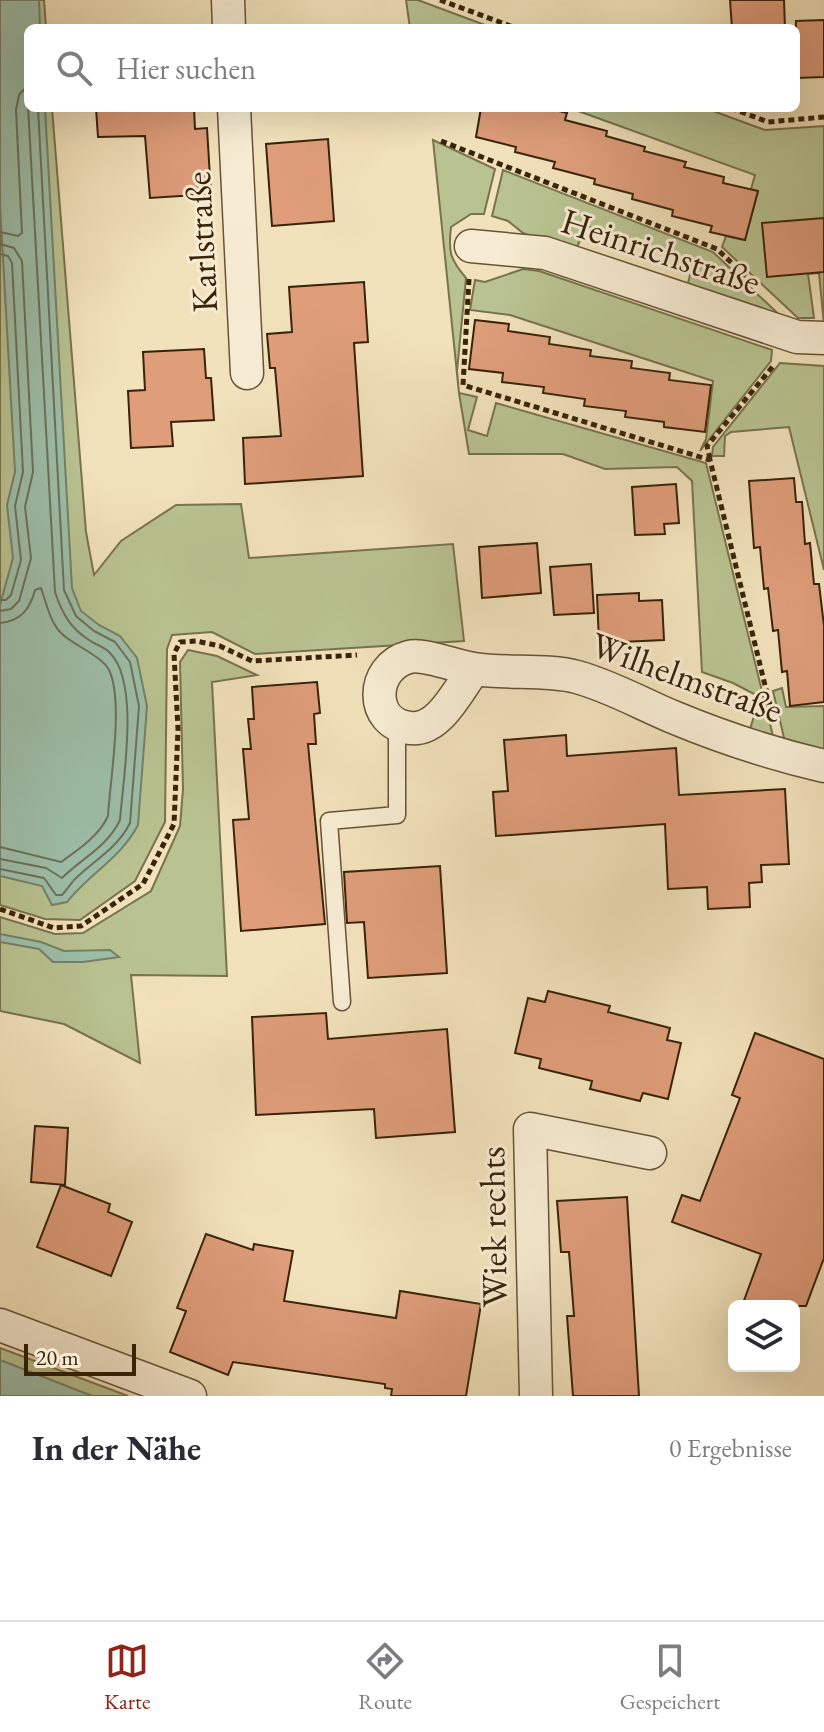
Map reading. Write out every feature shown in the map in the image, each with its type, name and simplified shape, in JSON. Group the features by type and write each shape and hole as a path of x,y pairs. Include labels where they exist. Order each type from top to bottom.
{"street":[{"path":"228,0 229,24"},
{"name":"Karlstraße","path":"234,112 247,373"},
{"name":"Heinrichstraße","path":"471,246 545,253 810,338"},
{"name":"Wilhelmstraße","path":"392,664 411,656 474,669 576,677 701,728 824,766"},
{"path":"392,664 382,676 378,693 383,713 397,726 415,729 432,724 474,669"},
{"name":"Wiek rechts","path":"536,1396 530,1129 650,1153"},
{"path":"0,1325 190,1396"}],"lane":[{"path":"342,1002 329,821 397,815 397,726"}],"path":[{"path":"440,0 505,24"},
{"path":"742,112 768,122 824,117"},
{"path":"441,141 717,249 759,289"},
{"path":"471,246 463,385 710,460"},
{"path":"782,754 707,446 810,338"},
{"path":"0,909 54,928 81,926 143,884 174,824 178,729 174,654 180,642 196,641 220,646 252,661 364,655 392,664"}],"shaded area":[{"path":"0,0 44,0 46,24 24,24 24,112 52,112 86,532 94,575 121,541 176,505 241,504 249,558 453,544 464,641 255,654 212,632 172,635 167,649 165,822 135,881 80,920 45,919 0,905"},
{"path":"406,0 418,0 482,24 409,24"},
{"path":"581,112 716,112 765,130 824,126 824,325 819,273 808,274 814,318 798,318 722,247 726,236 745,240 758,191 751,189 755,175"},
{"path":"433,140 495,169 484,214 471,214 451,227 451,255 466,278 457,371 459,393"},
{"path":"503,170 713,252 789,324 686,291 693,263 587,226 574,253 523,233 508,221 492,216"},
{"path":"523,269 539,271 772,350 771,361 700,451 706,439 713,381 510,315 470,310 475,280 485,282"},
{"path":"780,363 824,366 824,570 789,427 731,432 725,436 724,456 712,456 713,447"},
{"path":"459,393 477,397 468,430 487,436 496,403 706,463 773,736 750,729 760,697 702,672 692,481 677,467 605,469 563,454 469,454"},
{"path":"188,650 217,656 257,675 212,682 227,976 131,975 140,1063 64,1024 0,1011 0,917 55,934 83,933 151,891 180,826 183,789 180,662"},
{"path":"782,688 786,707 824,706 824,752 785,742 773,691"},
{"path":"0,1348 128,1396 0,1396"}],"water":[{"path":"0,0 39,0 40,24 24,24 24,112 45,112 72,588 81,611 120,636 137,658 147,706 138,825 123,847 67,902 52,905 42,886 0,876 0,605 13,558 7,505 15,472 0,205"},
{"path":"0,934 41,942 64,951 110,950 119,957 53,962 39,949 0,942"},
{"path":"0,1360 82,1392 93,1396 0,1396"}],"building":[{"path":"730,0 784,0 785,24 732,24"},
{"path":"824,20 824,77 800,78 800,24 796,21"},
{"path":"96,112 194,112 195,129 207,128 211,194 150,198 145,136 98,137"},
{"path":"480,112 567,113 565,120 607,131 606,136 645,147 644,151 686,162 684,167 724,177 723,183 758,191 745,240 710,232 712,226 672,216 673,210 632,199 633,194 594,184 595,179 553,168 555,162 515,152 516,147 476,137"},
{"path":"328,139 334,221 272,226 266,144"},
{"path":"824,218 824,272 767,277 762,223"},
{"path":"364,282 368,342 354,343 363,476 245,484 243,438 281,436 275,368 270,368 267,334 292,332 289,287"},
{"path":"475,320 509,324 508,331 550,337 549,344 591,350 590,356 632,361 631,368 670,373 669,380 711,385 705,432 664,427 664,422 625,417 626,411 584,406 585,399 543,393 544,387 502,382 503,373 469,369"},
{"path":"204,349 206,378 211,378 214,420 171,422 173,446 131,448 128,391 145,390 143,352"},
{"path":"794,478 796,502 802,502 805,544 810,543 814,584 819,584 824,626 824,702 790,706 787,671 782,672 778,630 773,631 768,588 764,589 760,547 754,548 749,481"},
{"path":"676,484 679,523 664,524 665,534 635,535 632,487"},
{"path":"537,543 541,593 482,598 479,547"},
{"path":"591,564 594,613 554,615 550,567"},
{"path":"639,593 639,601 662,600 664,640 599,643 597,595"},
{"path":"317,682 320,713 314,714 316,744 308,744 325,924 241,931 233,820 249,819 243,749 251,749 248,719 254,719 252,687"},
{"path":"566,735 567,756 676,748 679,795 785,789 789,864 761,865 762,882 749,883 750,907 708,909 707,887 668,889 665,824 496,836 493,792 508,791 504,740"},
{"path":"440,866 447,973 368,978 364,922 347,923 344,872"},
{"path":"548,991 610,1006 608,1012 670,1028 667,1040 681,1043 668,1099 643,1093 640,1101 590,1089 592,1081 539,1068 541,1059 515,1053 528,998 545,1002"},
{"path":"326,1013 328,1039 447,1029 455,1132 376,1138 374,1109 256,1115 252,1017"},
{"path":"755,1033 824,1059 824,1258 806,1306 800,1306 800,1300 744,1300 761,1254 672,1222 682,1195 700,1201 740,1098 732,1095"},
{"path":"35,1126 68,1128 65,1185 31,1182"},
{"path":"61,1185 110,1204 108,1212 132,1222 111,1276 37,1247"},
{"path":"627,1197 639,1396 573,1396 567,1316 574,1316 569,1252 561,1252 557,1201"},
{"path":"206,1234 253,1250 254,1244 293,1251 284,1301 396,1318 400,1291 481,1304 466,1396 391,1396 392,1389 385,1388 385,1384 233,1362 228,1375 170,1352 186,1311 177,1308"}]}
